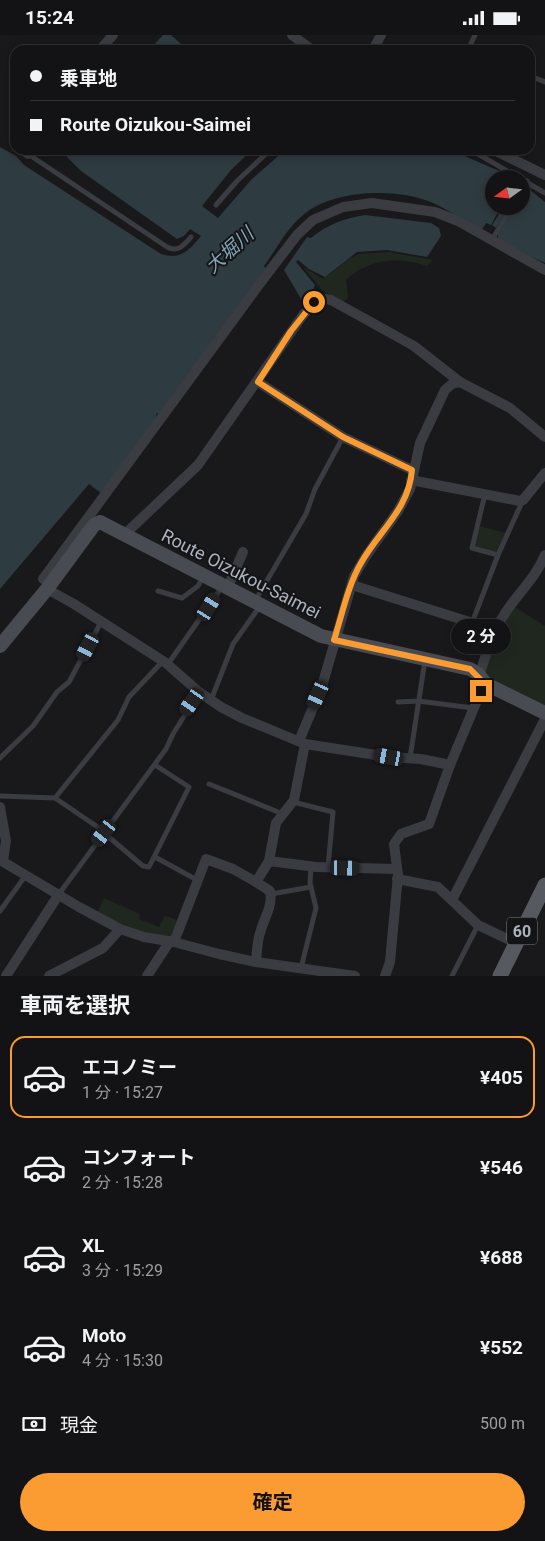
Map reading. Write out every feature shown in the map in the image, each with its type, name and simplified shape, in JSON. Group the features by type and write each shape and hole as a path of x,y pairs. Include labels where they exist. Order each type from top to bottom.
{"main road":[{"name":"Route Oizukou-Saimei","path":"0,646 45,584 96,523 102,522 312,631 334,640 470,669 480,678 545,713"},
{"name":"60","path":"500,976 545,885"}],"street":[{"path":"104,45 113,35"},
{"path":"292,35 305,45"},
{"path":"504,155 545,175"},
{"path":"450,765 302,743 242,717 199,692 165,663 45,584 264,278 306,225 332,210 357,204 372,203 434,212 458,221 545,270"},
{"path":"124,535 198,465 258,382 303,315 314,302 322,297 332,300 414,346 460,381 510,408 545,437"},
{"path":"256,882 269,861 276,823 293,802 302,743 322,686 334,640 352,585 361,563 398,511 412,475 420,443 445,390 452,384 460,381"},
{"path":"258,382 343,437 412,475 485,493 523,500 545,473"},
{"path":"225,586 244,552"},
{"path":"385,976 390,962 397,874 394,850 396,839 407,831 429,824 450,765 481,691 480,678 495,630 504,614 530,584 545,555"},
{"path":"352,585 495,630"},
{"path":"452,900 545,719"},
{"path":"0,807 6,841 2,863 26,874 120,929 144,937 172,941 218,955 355,976"},
{"path":"146,976 172,941 206,859 233,869 270,891 270,908 260,931 256,962"},
{"path":"269,861 311,867 397,874 434,885 478,925 516,943"},
{"path":"6,976 59,894"},
{"path":"49,976 103,948 120,929"}],"lane":[{"path":"30,155 167,247 176,250 191,237"},
{"path":"216,205 237,181 265,155"},
{"path":"480,155 507,170"},
{"path":"530,183 545,193"},
{"path":"492,241 507,215"},
{"path":"211,700 233,645 306,514 315,489 343,437"},
{"path":"485,493 472,548 498,555"},
{"path":"472,623 498,555 523,500"},
{"path":"158,591 182,598 198,586 204,575"},
{"path":"56,799 118,720 129,697 165,663 225,586"},
{"path":"0,758 33,726 56,692 69,682 101,622"},
{"path":"410,758 425,659"},
{"path":"59,894 155,765 199,692"},
{"path":"398,702 418,701 474,708"},
{"path":"0,795 56,799 105,833 143,867 149,867 189,787 155,765"},
{"path":"209,783 283,815"},
{"path":"293,802 333,812 328,868"},
{"path":"155,857 198,880"},
{"path":"301,968 316,908 311,887 311,867"},
{"path":"0,911 26,874"},
{"path":"271,894 311,887"},
{"path":"452,976 478,925"}],"shaded area":[{"path":"389,252 433,260 427,266 395,260 384,261 364,268 346,280 348,298 343,302 324,292 303,267 323,279 350,258 359,254"},
{"path":"479,526 506,533 498,551 494,552 474,547"},
{"path":"515,607 545,626 545,708 486,679 483,672 497,632"},
{"path":"104,898 140,914 139,919 159,927 165,916 180,921 173,937 143,931 97,913"}],"water":[{"path":"163,35 171,35 182,45 154,45"},
{"name":"大堀川","path":"0,147 10,153 10,155 16,156 24,165 161,254 168,256 184,253 201,236 190,229 184,236 177,239 81,171 65,155 247,155 231,170 202,206 218,218 251,180 279,155 462,155 497,170 485,170 485,215 496,215 491,225 486,223 481,231 431,202 400,194 365,193 348,196 316,206 303,215 287,233 264,266 266,269 159,414 157,413 154,422 101,493 89,484 0,589"},
{"path":"530,190 545,202 545,263 498,241 498,234 509,215 530,215"},
{"path":"365,215 431,223 439,228 441,236 427,257 387,250 357,252 325,277 309,269 298,260 296,262 315,285 311,294 303,302 284,270 307,237 311,238 336,223"},
{"path":"498,215 504,215 496,228 492,225"}],"route":[{"path":"314,302 291,331 258,382 343,437 377,451 412,470 410,489 398,511 354,576 334,640 473,670 481,681 481,691"}]}
